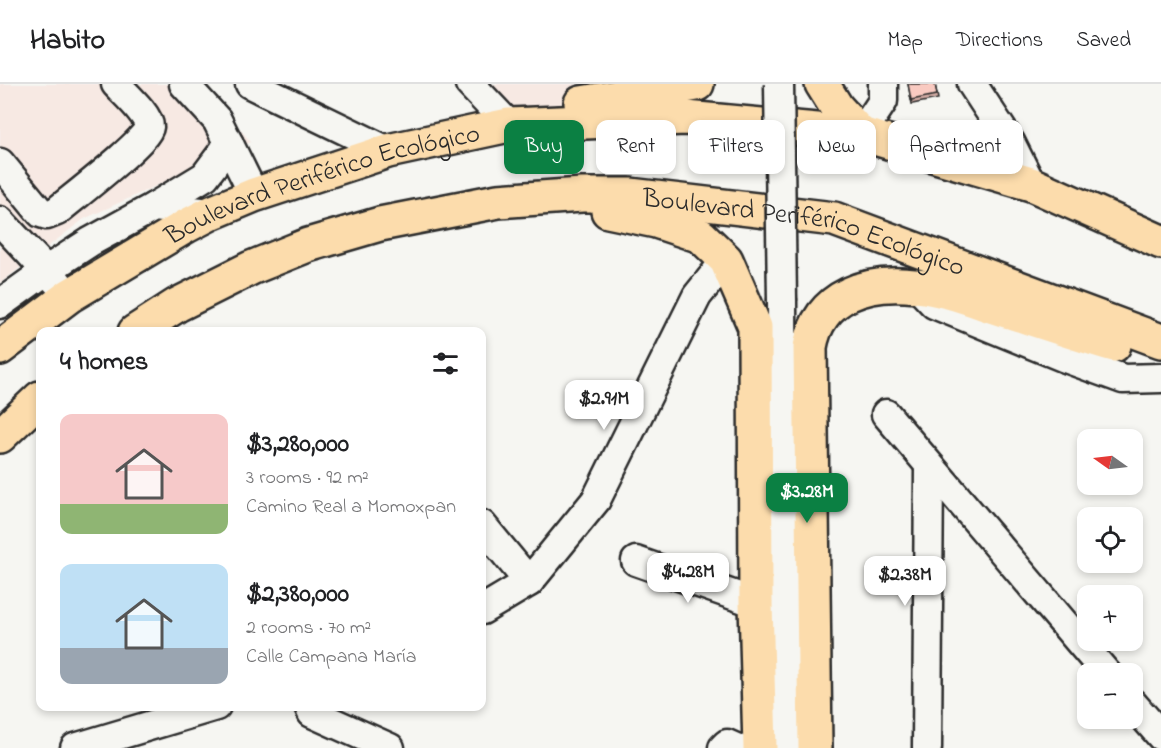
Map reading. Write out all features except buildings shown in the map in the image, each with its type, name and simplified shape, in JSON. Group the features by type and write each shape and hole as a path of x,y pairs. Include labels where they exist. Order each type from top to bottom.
{"highway":[{"path":"525,120 576,104 698,84"},
{"path":"822,84 837,108 848,120"},
{"name":"Boulevard Periférico Ecológico","path":"584,122 686,118 797,128"},
{"name":"Boulevard Periférico Ecológico","path":"0,348 69,296 211,213 254,195 388,151 504,126"},
{"name":"Boulevard Periférico Ecológico","path":"876,138 1031,184 1161,242"},
{"name":"Boulevard Periférico Ecológico","path":"143,327 177,305 251,268 308,245 380,224 498,201 582,195 630,195 834,219 1161,341"},
{"path":"498,201 591,207 656,221 701,236 726,260 755,327 756,603 760,748"},
{"path":"815,748 810,353 812,333 825,310 842,297 852,293 881,286 917,286 948,293 1161,361"},
{"path":"0,436 36,402"}],"street":[{"path":"0,163 41,213 48,215 57,211 147,134 149,127 147,119 116,84"},
{"path":"184,84 217,120 254,195"},
{"path":"250,84 388,151"},
{"path":"471,84 504,120"},
{"path":"779,84 787,748"},
{"path":"870,120 883,101 883,84"},
{"path":"972,84 1010,142 1031,184"},
{"path":"0,304 46,270 90,242 206,176 229,144"},
{"path":"154,207 211,213"},
{"path":"0,221 69,296"},
{"path":"486,606 529,582 596,500 697,296 726,260"},
{"path":"917,286 934,304 1063,357 1123,379 1161,378"},
{"path":"886,414 1098,663"},
{"path":"927,748 929,467"},
{"path":"486,530 529,582"},
{"path":"636,561 756,603"},
{"path":"75,748 199,711"},
{"path":"311,711 390,748"},
{"path":"1143,716 1161,736"},
{"path":"723,748 727,744 736,748"}],"shaded area":[{"path":"0,84 202,84 251,142 84,219 0,283"},
{"path":"472,84 647,84 586,93 521,120 504,120"}]}
